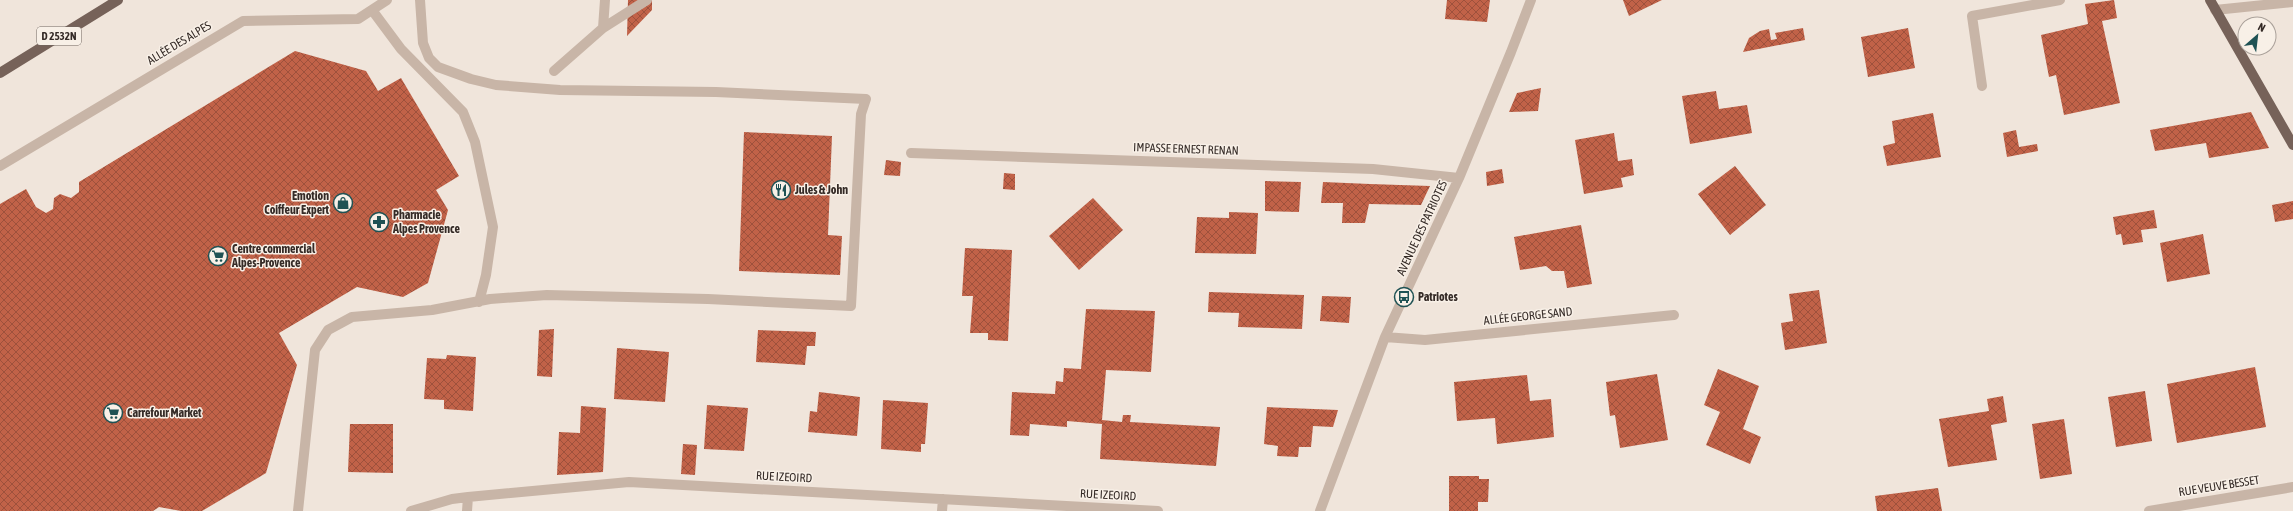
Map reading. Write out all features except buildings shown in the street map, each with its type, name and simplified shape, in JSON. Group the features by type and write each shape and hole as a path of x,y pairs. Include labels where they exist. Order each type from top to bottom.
{"main road":[{"name":"D 2532N","path":"0,73 118,0"},
{"path":"2210,0 2293,145"}],"street":[{"name":"ALLÉE DES ALPES","path":"0,166 243,20 358,19 387,0"},
{"path":"298,511 315,350 328,330 352,318 432,310 479,302 548,295 708,299 851,306 861,114 866,99 716,92 560,90 496,85 472,79 438,67 429,58 423,43 420,0"},
{"path":"603,28 605,0"},
{"path":"554,71 603,28 647,0"},
{"name":"AVENUE DES PATRIOTES","path":"1320,511 1385,337 1459,178 1511,52 1530,0"},
{"path":"1982,86 1972,16 2060,0"},
{"path":"2215,10 2293,2"},
{"path":"372,10 401,49 463,112 475,142 493,227 486,275 479,302"},
{"name":"IMPASSE ERNEST RENAN","path":"911,153 1373,169 1459,178"},
{"name":"ALLÉE GEORGE SAND","path":"1385,337 1425,340 1674,315"},
{"name":"RUE IZEOIRD","path":"411,511 468,496 629,482 943,498 1158,511"},
{"name":"RUE VEUVE BESSET","path":"2149,511 2293,487"},
{"path":"467,511 468,496"},
{"path":"942,511 943,498"}],"place":[{"name":"Jules & John","path":"781,190"},
{"name":"Emotion Coiffeur Expert","path":"343,203"},
{"name":"Pharmacie Alpes Provence","path":"379,222"},
{"name":"Centre commercial Alpes-Provence","path":"218,256"},
{"name":"Patriotes","path":"1404,297"},
{"name":"Carrefour Market","path":"113,413"}]}
